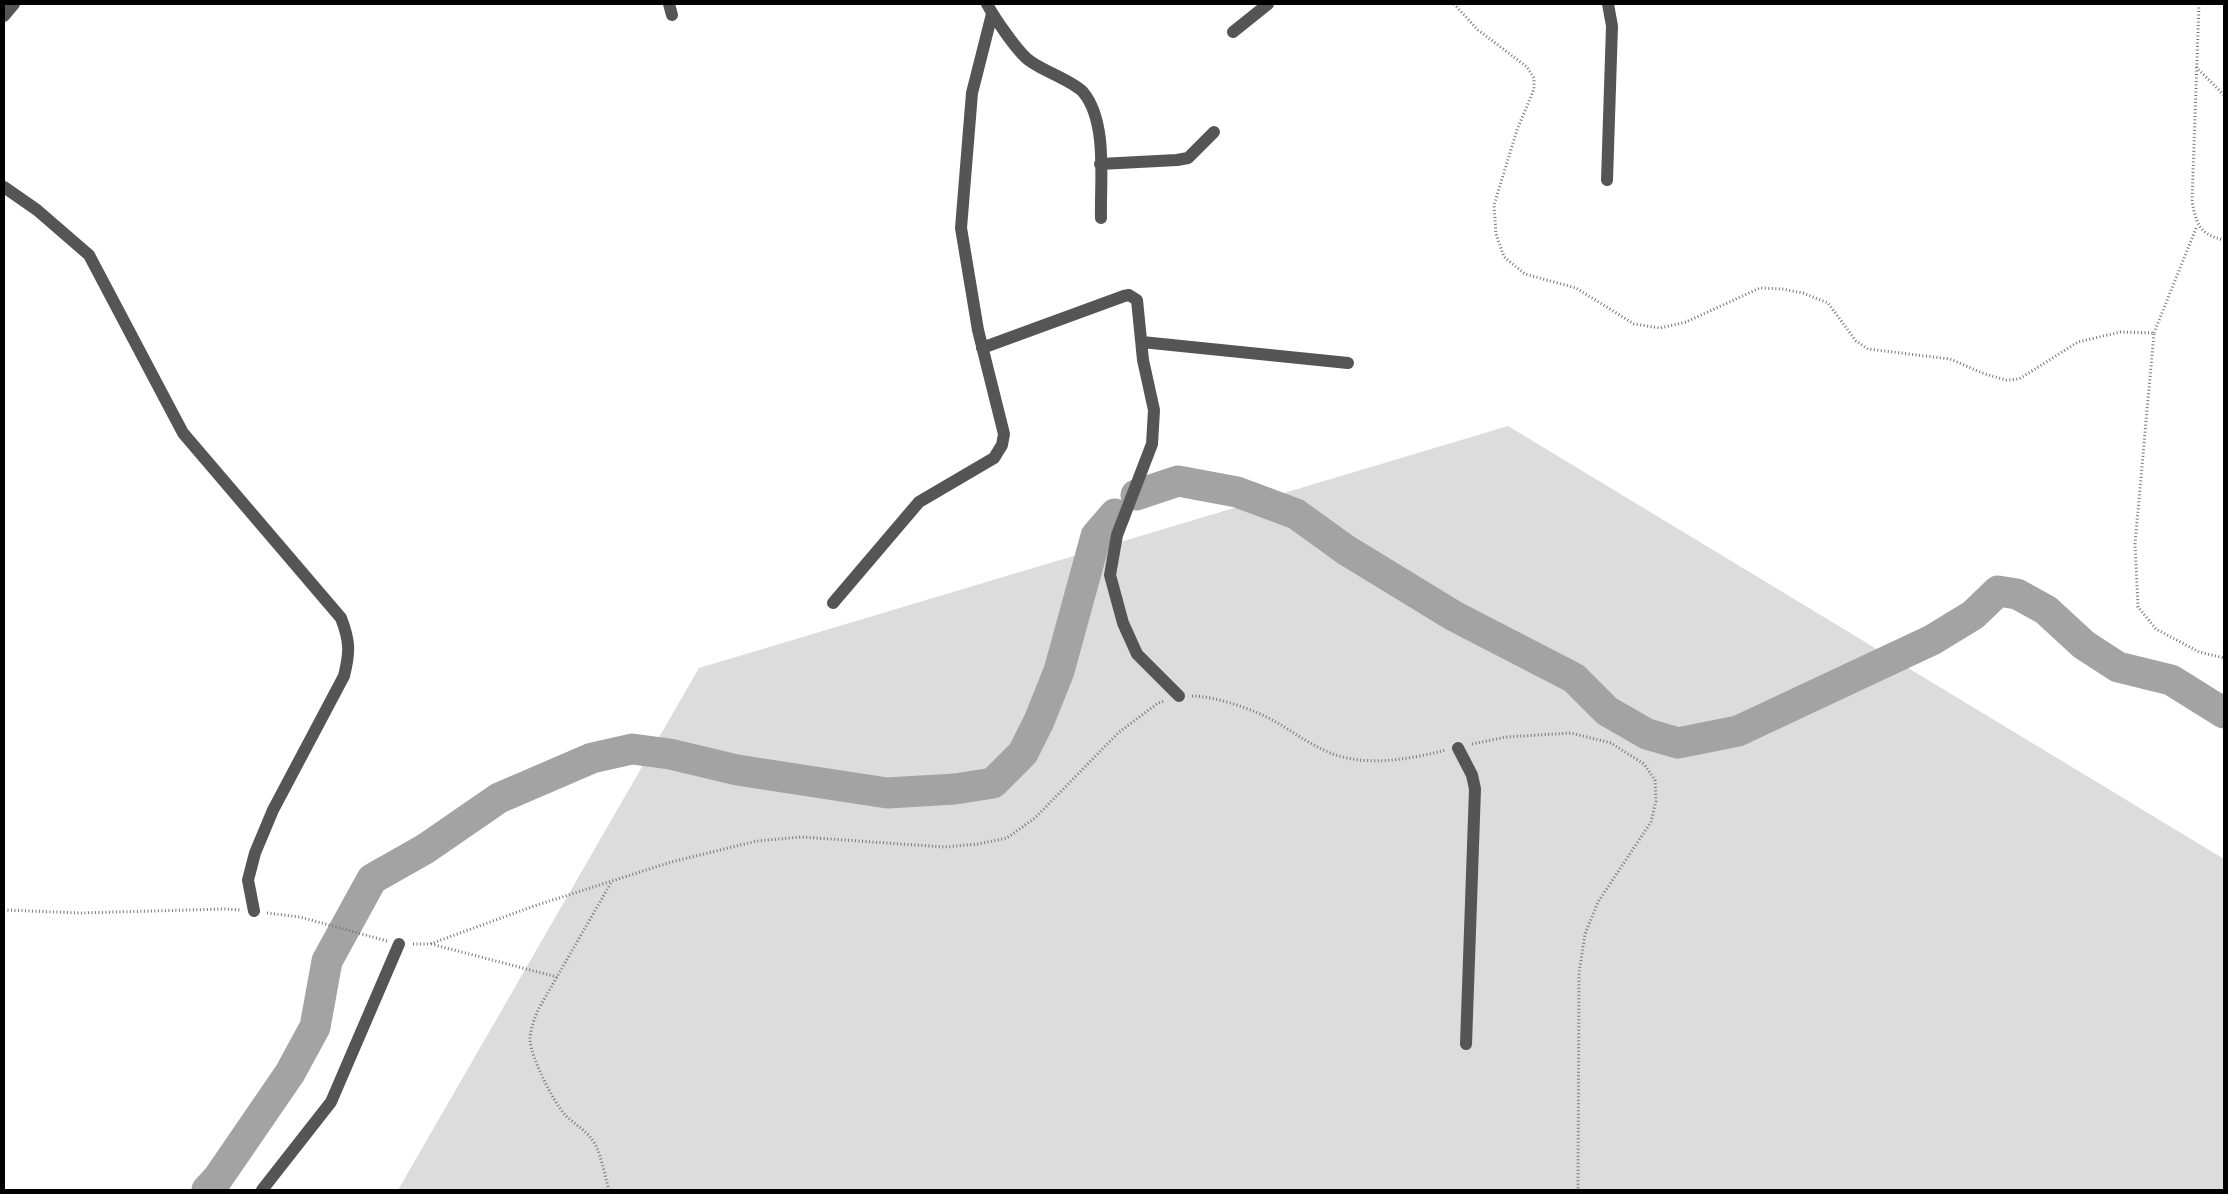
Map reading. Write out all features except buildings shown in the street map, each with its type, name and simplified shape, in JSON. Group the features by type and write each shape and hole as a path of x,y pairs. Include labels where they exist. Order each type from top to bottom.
{"street":[{"path":"4,16 14,4"},
{"path":"1234,32 1268,4"},
{"path":"1607,180 1612,26 1608,4"},
{"path":"990,9 1029,61 1082,91 1094,113 1100,137 1101,218"},
{"path":"833,603 919,502 994,458 1002,445 1004,434 982,348 960,228 972,93 990,9"},
{"path":"1100,164 1188,158 1214,132"},
{"path":"4,187 37,210 89,255 183,433 340,618 348,635 349,656 344,676 273,810 255,852 248,880 254,911"},
{"path":"982,348 1129,295 1137,300 1154,410 1152,444 1117,535 1110,575 1123,623 1137,654 1179,696"},
{"path":"1142,342 1348,363"},
{"path":"1458,748 1472,775 1475,789 1466,1044"},
{"path":"262,1190 331,1102 399,944"}],"path":[{"path":"1454,4 1478,30 1527,67 1534,78 1534,89 1517,130 1494,205 1496,234 1504,257 1525,274 1576,288 1634,324 1660,328 1686,322 1760,288 1782,289 1803,293 1828,303 1856,341 1868,349 1950,359 2006,380 2019,379 2078,342 2120,332 2154,333"},
{"path":"2199,4 2191,175 2192,202 2197,226 2154,333 2135,544 2138,607 2156,629 2199,652 2224,658"},
{"path":"2196,66 2224,95"},
{"path":"2197,226 2210,236 2224,240"},
{"path":"430,944 534,906 671,862 757,841 801,837 945,847 978,844 1007,838 1036,818 1118,733 1158,703 1179,696 1203,696 1233,704 1274,720 1316,746 1334,754 1371,761 1417,757 1506,736 1571,734 1611,743 1644,764 1655,780 1656,801 1651,822 1598,902 1585,934 1579,973 1578,1190"},
{"path":"609,1190 596,1147 586,1132 567,1116 555,1102 533,1054 530,1039 533,1024 557,977 612,881"},
{"path":"4,910 81,913 224,908 254,911 300,917 399,944 430,944 557,977"}],"shaded area":[{"path":"1508,426 2224,859 2224,1190 398,1190 699,668"}],"waterway":[{"path":"1136,495 1178,481 1237,492 1296,514 1346,550 1454,616 1574,678 1607,711 1647,734 1678,743 1738,731 1932,640 1973,615 1998,591 2017,594 2046,610 2084,645 2118,667 2171,680 2224,713"},
{"path":"207,1190 218,1178 290,1073 315,1027 327,961 372,879 425,849 499,798 592,758 632,749 670,754 737,770 887,793 955,789 993,783 1023,753 1039,721 1059,671 1096,536 1115,514"}]}
